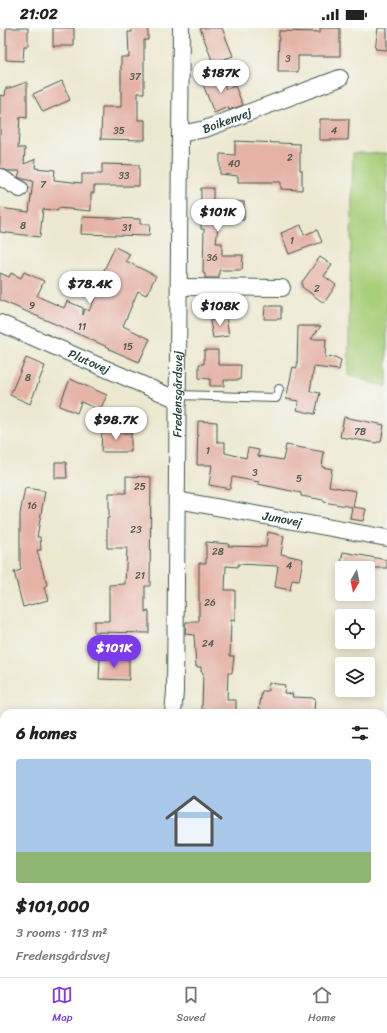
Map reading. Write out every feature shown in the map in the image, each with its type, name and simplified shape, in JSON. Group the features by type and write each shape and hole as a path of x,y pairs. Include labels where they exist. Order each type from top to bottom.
{"street":[{"name":"Fredensgårdsvej","path":"173,709 175,692 181,28"},
{"name":"Boikenvej","path":"180,134 205,129 340,78"},
{"path":"0,177 20,189"},
{"path":"179,287 282,288"},
{"name":"Plutovej","path":"0,323 178,398"},
{"name":"Junovej","path":"177,500 387,538"}],"lane":[{"path":"178,398 276,398 279,389"}],"green space":[{"path":"353,153 387,153 387,387 348,375"}],"building":[{"path":"6,28 28,28 28,46 24,46 23,61 6,60"},
{"path":"53,28 74,28 74,46 53,46"},
{"path":"132,28 148,28 148,40 144,40 144,93 138,93 138,120 145,120 145,140 101,139 102,107 121,107 121,57 129,57 128,32 132,32"},
{"path":"200,28 222,28 233,56 213,63"},
{"path":"320,28 340,28 340,56 298,56 298,72 278,72 279,31 320,32"},
{"path":"378,28 387,28 387,50 375,49"},
{"path":"220,72 226,89 235,86 243,105 229,110 228,107 214,113 201,79"},
{"path":"62,81 70,100 43,112 33,94"},
{"path":"27,82 27,118 20,117 18,148 25,148 24,164 36,159 35,168 55,170 54,180 82,183 82,174 102,174 102,164 139,165 139,186 94,186 94,193 91,193 91,211 58,208 58,211 43,209 40,237 0,232 0,208 29,212 33,181 18,177 20,171 8,171 0,168 0,95 5,96 6,88"},
{"path":"320,119 349,119 348,140 320,140"},
{"path":"235,141 300,144 302,190 281,189 281,182 238,182 238,176 220,174 220,154 235,155"},
{"path":"201,188 213,188 213,201 244,202 244,220 219,220 216,243 222,243 222,255 243,255 242,270 219,270 219,278 205,278 205,274 203,273 204,229 201,229"},
{"path":"82,217 140,219 140,224 150,224 149,236 81,234"},
{"path":"301,225 304,235 317,230 322,242 289,254 281,233"},
{"path":"115,247 130,254 126,261 156,276 146,295 138,291 123,326 150,339 139,362 0,300 0,273 9,277 11,273 21,278 24,272 44,281 37,296 64,308 67,301 83,308 83,315 85,309 89,311 105,275 104,270"},
{"path":"320,257 332,265 324,276 336,285 324,303 302,287 302,282"},
{"path":"265,306 281,306 281,319 264,319"},
{"path":"226,316 229,336 213,338 210,321 213,320 213,317"},
{"path":"298,326 321,326 311,339 326,339 325,358 335,357 341,360 339,370 314,367 310,391 320,393 315,414 297,410 299,401 286,399 293,367 297,368"},
{"path":"204,350 218,350 218,365 241,365 240,380 224,380 224,386 210,386 210,379 199,378 199,364 204,364"},
{"path":"26,358 45,366 30,404 10,395"},
{"path":"70,379 107,395 100,410 81,402 77,413 59,406"},
{"path":"344,417 384,425 381,442 377,443 340,437"},
{"path":"198,421 217,422 217,442 225,442 225,453 246,458 248,448 259,450 258,456 283,460 286,445 324,452 322,467 332,469 329,486 356,491 353,507 366,509 363,521 350,519 352,507 301,496 301,493 258,484 259,482 232,477 230,489 209,485 212,465 197,465"},
{"path":"117,428 117,433 131,433 131,452 101,452 102,429"},
{"path":"55,462 66,462 67,478 55,478"},
{"path":"126,476 151,477 150,586 145,586 145,612 149,611 149,633 94,632 94,621 109,621 109,585 125,584 127,548 107,548 107,518 109,518 109,493 126,493"},
{"path":"25,488 45,491 37,537 40,537 41,550 37,550 47,585 44,587 48,600 23,607 14,572 21,570 20,514"},
{"path":"268,532 284,536 281,554 303,559 299,581 292,580 290,590 275,587 278,566 238,564 238,567 226,566 225,590 235,590 235,621 231,620 230,656 234,656 232,673 228,673 227,700 236,700 236,709 202,709 203,672 201,672 201,667 196,667 194,635 185,634 186,622 199,622 199,563 206,563 206,542 229,544 228,546 266,547"},
{"path":"343,552 387,560 387,568 375,568 375,561 341,561"},
{"path":"100,659 129,659 129,680 99,679"},
{"path":"269,683 285,685 284,693 293,694 292,697 315,698 314,709 259,709 262,691 268,691"}]}
